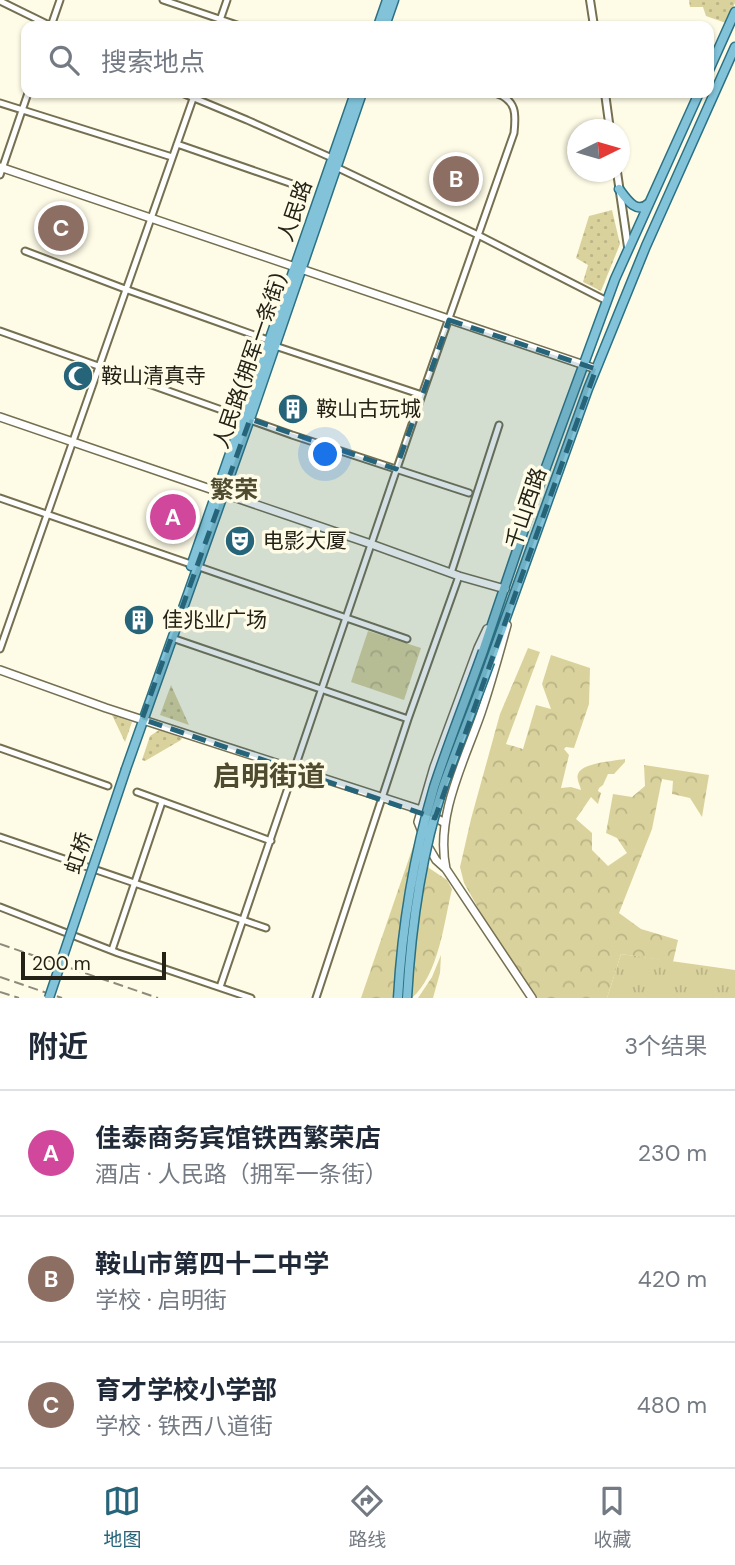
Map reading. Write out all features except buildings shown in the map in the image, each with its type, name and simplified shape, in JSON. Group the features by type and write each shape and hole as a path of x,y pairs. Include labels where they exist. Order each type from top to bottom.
{"main road":[{"path":"380,21 387,0"},
{"path":"387,21 394,0"},
{"path":"714,59 735,12"},
{"name":"千山西路","path":"714,94 735,47"},
{"name":"人民路","path":"297,268 353,98"},
{"name":"人民路(拥军一条街)","path":"141,719 172,638 194,564 297,268 360,98"},
{"name":"千山西路","path":"398,998 402,947 419,842 435,786 484,651 534,500 607,301 697,98"},
{"name":"千山西路","path":"407,998 411,948 428,844 443,789 596,369 646,246 712,98"},
{"path":"1,170 596,369"},
{"path":"619,189 634,206 645,207 649,203"},
{"path":"0,417 505,589"},
{"path":"141,719 194,564"},
{"path":"446,869 443,853 445,823 453,790 496,666 516,593"},
{"path":"418,822 478,648 500,602"},
{"path":"0,670 421,810 445,823"},
{"name":"虹桥","path":"48,998 141,719"},
{"path":"408,806 419,801 428,787"},
{"path":"408,806 415,813 436,860 446,869 532,998"}],"street":[{"path":"53,21 60,0"},
{"path":"163,0 214,21"},
{"path":"220,21 227,0"},
{"path":"590,0 593,21"},
{"path":"0,1 41,21"},
{"path":"1,170 26,98"},
{"path":"0,649 193,98"},
{"path":"200,98 332,158"},
{"path":"220,987 396,469 514,133 515,117 509,98"},
{"path":"606,98 609,119"},
{"path":"0,103 172,157"},
{"path":"177,144 304,188"},
{"path":"336,167 607,301"},
{"path":"618,182 629,249"},
{"path":"25,251 271,343 422,395"},
{"path":"0,331 292,435 469,493"},
{"path":"316,998 455,574 499,425"},
{"path":"0,498 407,639"},
{"path":"172,638 408,719"},
{"path":"0,748 108,786"},
{"path":"137,792 271,841"},
{"path":"112,950 162,802"},
{"path":"0,837 266,928"},
{"path":"0,907 112,950 251,998"}],"highlighted area":[{"path":"449,320 596,369 435,818 142,719 250,419 396,469"}],"green space":[{"path":"689,0 735,0 735,3 726,23 706,16 703,7 690,7"},
{"path":"612,210 620,244 601,291 583,282 588,265 576,258 589,216"},
{"path":"368,631 421,648 404,700 351,682"},
{"path":"528,648 540,652 506,744 523,749 536,705 551,709 542,684 551,655 590,668 589,704 574,748 564,749 569,755 561,788 581,790 577,778 580,770 591,765 625,759 614,774 608,774 599,788 601,793 598,804 591,797 576,819 592,833 592,850 608,866 627,853 617,838 606,833 613,794 632,797 645,786 644,765 709,775 702,817 690,798 672,794 673,781 662,779 652,829 619,913 641,929 678,940 673,962 621,954 607,998 537,998 482,915 464,883 460,867 500,714"},
{"path":"171,685 189,725 160,715"},
{"path":"112,715 132,722 125,742"},
{"path":"159,730 182,738 145,761 142,760 150,736"},
{"path":"416,838 429,868 447,880 452,889 434,962 429,975 412,998 361,998"},
{"path":"621,954 735,970 735,998 607,998"},
{"path":"441,955 440,973 433,998 418,998 432,977"}],"railway":[{"path":"0,944 158,998"},
{"path":"0,977 62,998"},
{"path":"0,992 19,998"}],"place":[{"name":"鞍山市第四十二中学","path":"456,179"},
{"name":"育才学校小学部","path":"61,228"},
{"name":"鞍山清真寺","path":"78,376"},
{"name":"鞍山古玩城","path":"293,409"},
{"name":"佳泰商务宾馆铁西繁荣店","path":"173,517"},
{"name":"电影大厦","path":"240,541"},
{"name":"佳兆业广场","path":"139,620"}],"district":[{"name":"繁荣","path":"234,489"},
{"name":"启明街道","path":"269,776"}]}
